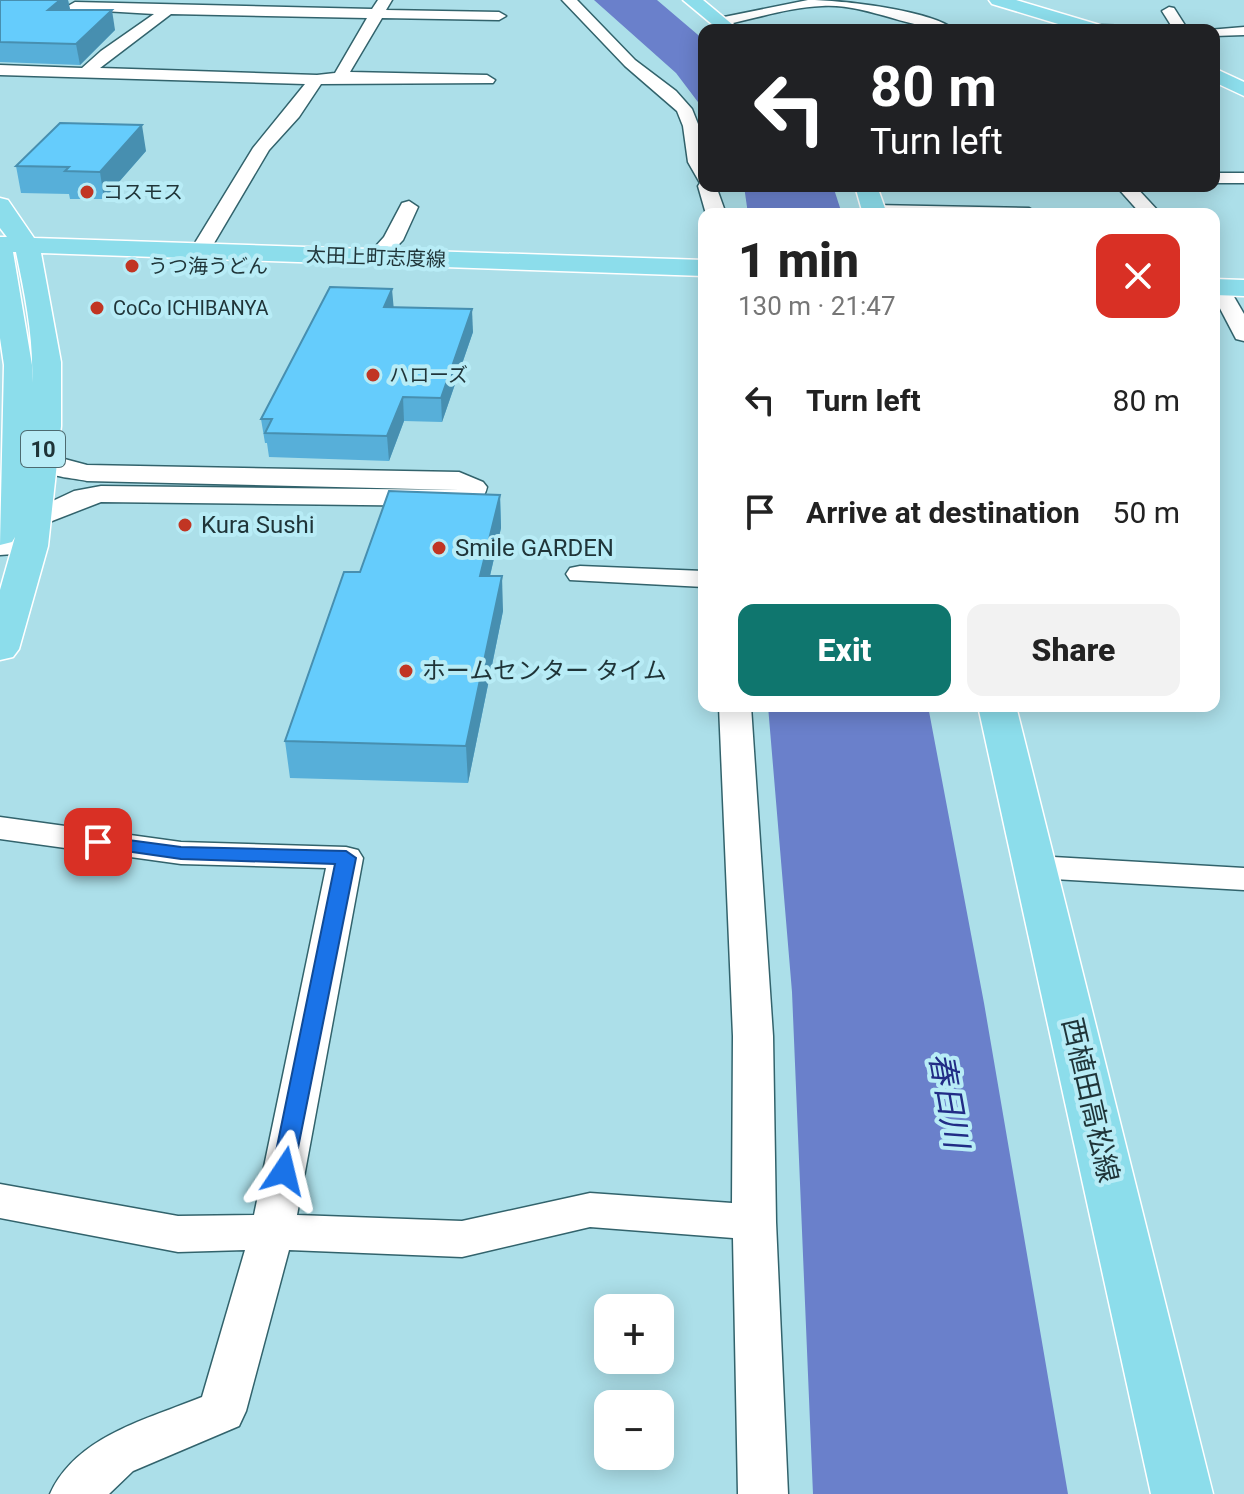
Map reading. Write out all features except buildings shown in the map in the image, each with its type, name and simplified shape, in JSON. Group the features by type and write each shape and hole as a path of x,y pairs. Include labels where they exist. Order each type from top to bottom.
{"main road":[{"path":"998,0 1076,24"},
{"path":"695,2 722,24"},
{"path":"1220,77 1244,90"},
{"name":"10","path":"0,205 12,228 9,247 18,365 17,429 0,535"},
{"name":"太田上町志度線","path":"9,247 698,268"},
{"name":"10","path":"0,649 32,533 42,461 47,362 40,306 9,247"},
{"name":"西植田高松線","path":"998,712 1182,1494"}],"street":[{"path":"340,77 374,14 385,0"},
{"path":"569,0 631,64 647,74 689,117 694,142 693,159 698,168"},
{"path":"733,24 820,1 888,12 928,24"},
{"path":"695,2 716,3"},
{"path":"73,4 168,10 499,16"},
{"path":"86,73 106,54 168,10"},
{"path":"1169,11 1177,24"},
{"path":"1220,32 1242,33"},
{"path":"0,70 316,80 340,77 487,80"},
{"path":"200,251 245,181 262,148 293,113 316,80"},
{"path":"1220,178 1244,178"},
{"path":"1131,192 1145,208"},
{"path":"375,258 393,240 409,207"},
{"path":"1226,287 1244,334"},
{"path":"0,547 32,533 83,497 101,494 447,498 467,497 473,493 474,487 459,480 87,473 55,467 42,461"},
{"path":"580,574 698,579"},
{"path":"735,712 753,1036 754,1222 763,1494"},
{"path":"0,828 181,853 346,858 272,1232 222,1411 116,1455 75,1494"},
{"path":"1036,867 1244,879"},
{"path":"0,1201 178,1234 272,1232 462,1239 590,1210 754,1222"}],"water":[{"path":"594,0 657,0 698,35 698,102 676,73"},
{"path":"745,192 821,192 824,208 747,208"},
{"path":"769,712 929,712 984,1003 1068,1494 813,1494 792,992"}],"waterway":[{"name":"春日川","path":"820,192 825,208"}],"place":[{"name":"コスモス","path":"87,192"},
{"name":"うつ海うどん","path":"132,266"},
{"name":"CoCo ICHIBANYA","path":"97,308"},
{"name":"ハローズ","path":"373,375"},
{"name":"Kura Sushi","path":"185,525"},
{"name":"Smile GARDEN","path":"439,548"},
{"name":"ホームセンター タイム","path":"406,671"}],"route":[{"path":"98,842 181,853 346,858 284,1171"}]}
